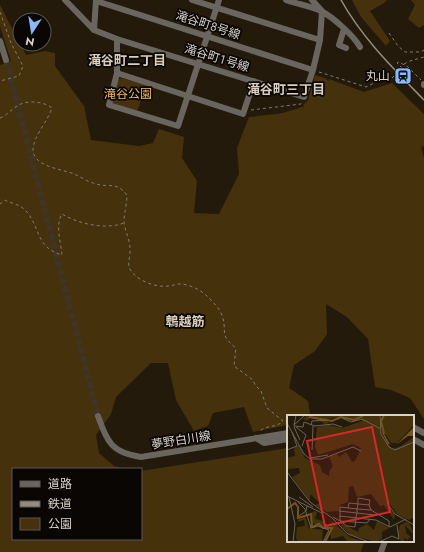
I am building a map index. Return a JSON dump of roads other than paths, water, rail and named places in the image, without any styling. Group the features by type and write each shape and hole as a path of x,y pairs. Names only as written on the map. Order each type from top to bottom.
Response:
{"street":[{"name":"滝谷町１号線","path":"65,0 94,30 117,39 304,97 313,70"},
{"path":"192,0 320,40"},
{"path":"117,39 117,73 109,105 178,126 219,0"},
{"path":"286,0 322,11"},
{"path":"312,0 322,11 344,29 360,47"},
{"path":"94,30 96,1"},
{"name":"滝谷町８号線","path":"96,1 313,70"},
{"path":"313,70 320,40 322,11"},
{"path":"344,29 339,45 346,48"},
{"path":"0,41 6,60"},
{"path":"117,73 243,114 254,81"},
{"name":"夢野白川線","path":"98,416 106,438 110,443 122,452 141,457 287,433"},
{"path":"414,428 424,433"},
{"path":"258,438 264,443 287,439"},
{"path":"414,440 424,445"},
{"path":"381,552 385,542"}],"tunnel":[{"path":"6,60 98,416"}],"railway":[{"path":"341,0 349,14 369,40 390,65 424,100"}],"place":[{"name":"丸山","path":"403,76"}],"district":[{"name":"滝谷町二丁目","path":"127,60"},
{"name":"滝谷町三丁目","path":"286,89"},
{"name":"鵯越筋","path":"185,321"}],"park label":[{"name":"滝谷公園","path":"128,94"}]}
